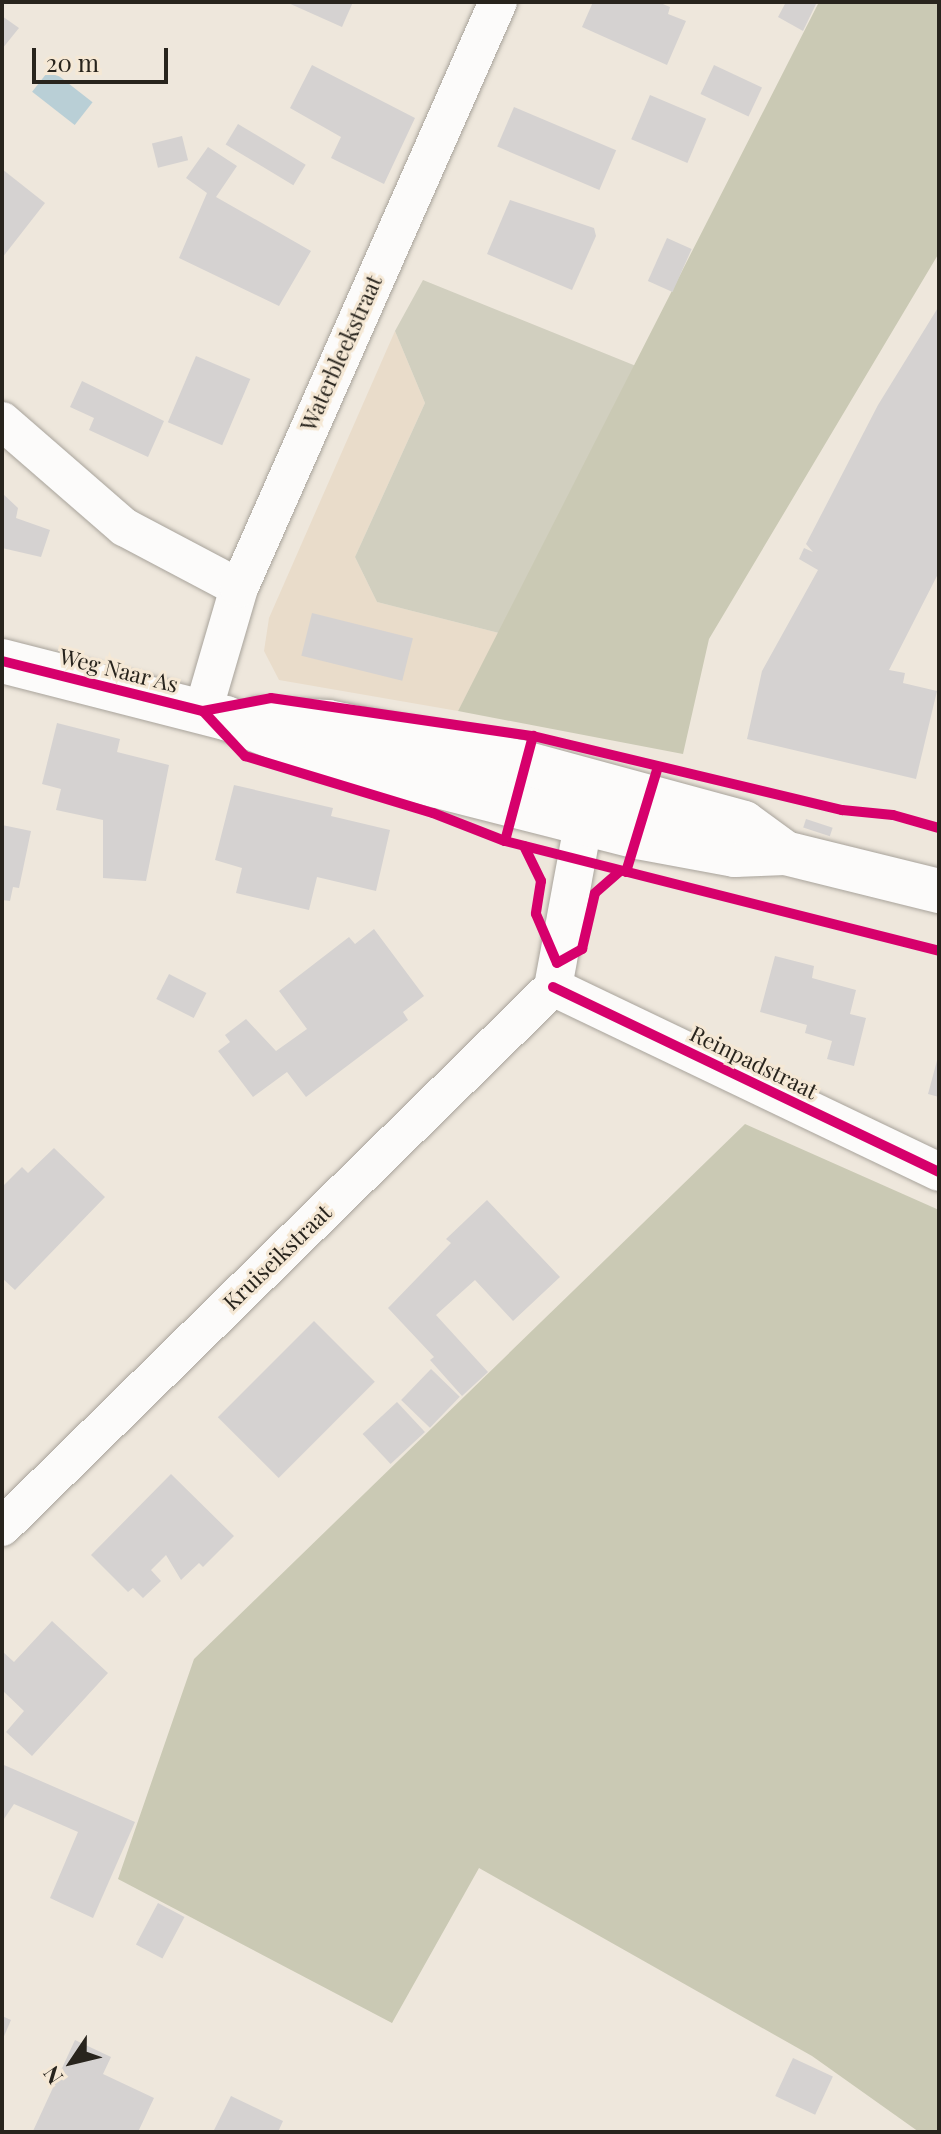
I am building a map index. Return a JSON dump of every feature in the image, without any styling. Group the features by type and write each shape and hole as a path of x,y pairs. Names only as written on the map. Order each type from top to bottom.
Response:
{"main road":[{"name":"Weg Naar As","path":"2,661 214,714 324,757 586,802 735,855 785,853 939,891"}],"street":[{"name":"Waterbleekstraat","path":"214,714 239,588 498,2"},
{"path":"2,421 124,527 239,588"},
{"path":"553,987 586,802"},
{"name":"Reinpadstraat","path":"553,987 939,1172"},
{"name":"Kruiseikstraat","path":"2,1527 553,987"}],"shaded area":[{"path":"423,280 636,366 499,633 377,602 355,557 425,403 395,331"},
{"path":"395,331 425,403 355,557 377,602 499,633 458,711 279,680 264,651 269,618"}],"green space":[{"path":"819,2 939,2 939,253 709,639 683,754 458,711"},
{"path":"745,1124 939,1210 939,2132 919,2132 812,2056 479,1868 392,2023 118,1879 194,1659"}],"water":[{"path":"50,69 93,102 75,125 32,92"}],"building":[{"path":"286,2 353,2 342,27"},
{"path":"593,2 658,2 670,7 668,14 686,21 667,65 582,27"},
{"path":"786,2 817,2 803,31 778,17"},
{"path":"2,16 19,28 2,49"},
{"path":"312,65 415,118 384,184 331,158 341,137 290,108"},
{"path":"714,65 762,87 749,116 700,94"},
{"path":"650,95 706,119 687,163 631,139"},
{"path":"514,107 616,150 599,190 497,147"},
{"path":"238,124 306,165 293,185 226,145"},
{"path":"182,136 188,160 158,168 152,143"},
{"path":"208,147 237,166 216,197 311,251 279,306 179,258 207,193 186,178"},
{"path":"2,169 45,203 2,258"},
{"path":"510,200 594,228 596,236 572,290 487,254"},
{"path":"667,238 692,249 673,292 648,281"},
{"path":"939,306 939,572 889,670 905,673 903,683 937,691 916,779 747,739 762,671 818,570 799,559 804,548 813,552 806,544 878,405"},
{"path":"196,356 250,379 222,445 168,422"},
{"path":"82,381 164,421 148,457 89,430 94,418 70,407"},
{"path":"2,493 18,508 16,518 50,530 41,557 2,548"},
{"path":"312,613 413,638 402,681 301,656"},
{"path":"57,723 120,739 117,752 169,765 146,881 103,878 103,820 56,810 61,789 42,784"},
{"path":"234,785 333,808 331,816 390,830 376,891 317,877 309,910 236,893 242,868 215,860"},
{"path":"806,819 833,828 830,836 803,828"},
{"path":"2,825 31,831 19,888 13,887 10,901 2,900"},
{"path":"374,929 424,996 403,1012 408,1020 306,1097 287,1072 253,1097 218,1051 230,1042 225,1035 246,1019 276,1051 307,1029 279,991 349,937 355,944"},
{"path":"775,956 814,966 812,978 856,990 850,1014 866,1018 854,1066 827,1059 832,1041 805,1033 807,1025 760,1012"},
{"path":"169,974 206,993 194,1018 156,999"},
{"path":"939,1057 939,1097 928,1094"},
{"path":"54,1148 105,1197 15,1290 2,1278 2,1187 22,1167 28,1173"},
{"path":"487,1200 560,1277 513,1321 475,1280 436,1315 488,1372 462,1396 430,1360 434,1357 388,1308 451,1243 446,1239"},
{"path":"314,1321 375,1382 279,1478 218,1417"},
{"path":"431,1369 460,1397 430,1428 401,1400"},
{"path":"397,1402 425,1432 391,1464 363,1434"},
{"path":"171,1474 234,1536 203,1567 199,1563 181,1580 166,1555 151,1570 161,1581 143,1598 133,1588 128,1592 91,1555"},
{"path":"52,1621 108,1673 32,1756 6,1732 24,1711 2,1690 2,1651 14,1662"},
{"path":"4,1765 135,1822 93,1918 50,1898 78,1832 14,1804 2,1822"},
{"path":"158,1903 184,1917 162,1959 136,1944"},
{"path":"2,2016 11,2020 2,2041"},
{"path":"75,2040 111,2057 103,2074 154,2098 138,2132 33,2131"},
{"path":"793,2058 833,2077 815,2115 775,2096"},
{"path":"231,2096 283,2121 278,2132 213,2132"}],"cycle path":[{"path":"2,661 203,711 271,698 533,736 842,810 893,815 939,828"},
{"path":"203,711 245,756 433,813 505,841 939,951"},
{"path":"505,841 533,736"},
{"path":"626,872 658,767"},
{"path":"524,846 541,881 536,914 557,963 582,949 595,893 620,871"},
{"path":"553,987 939,1172"}]}
